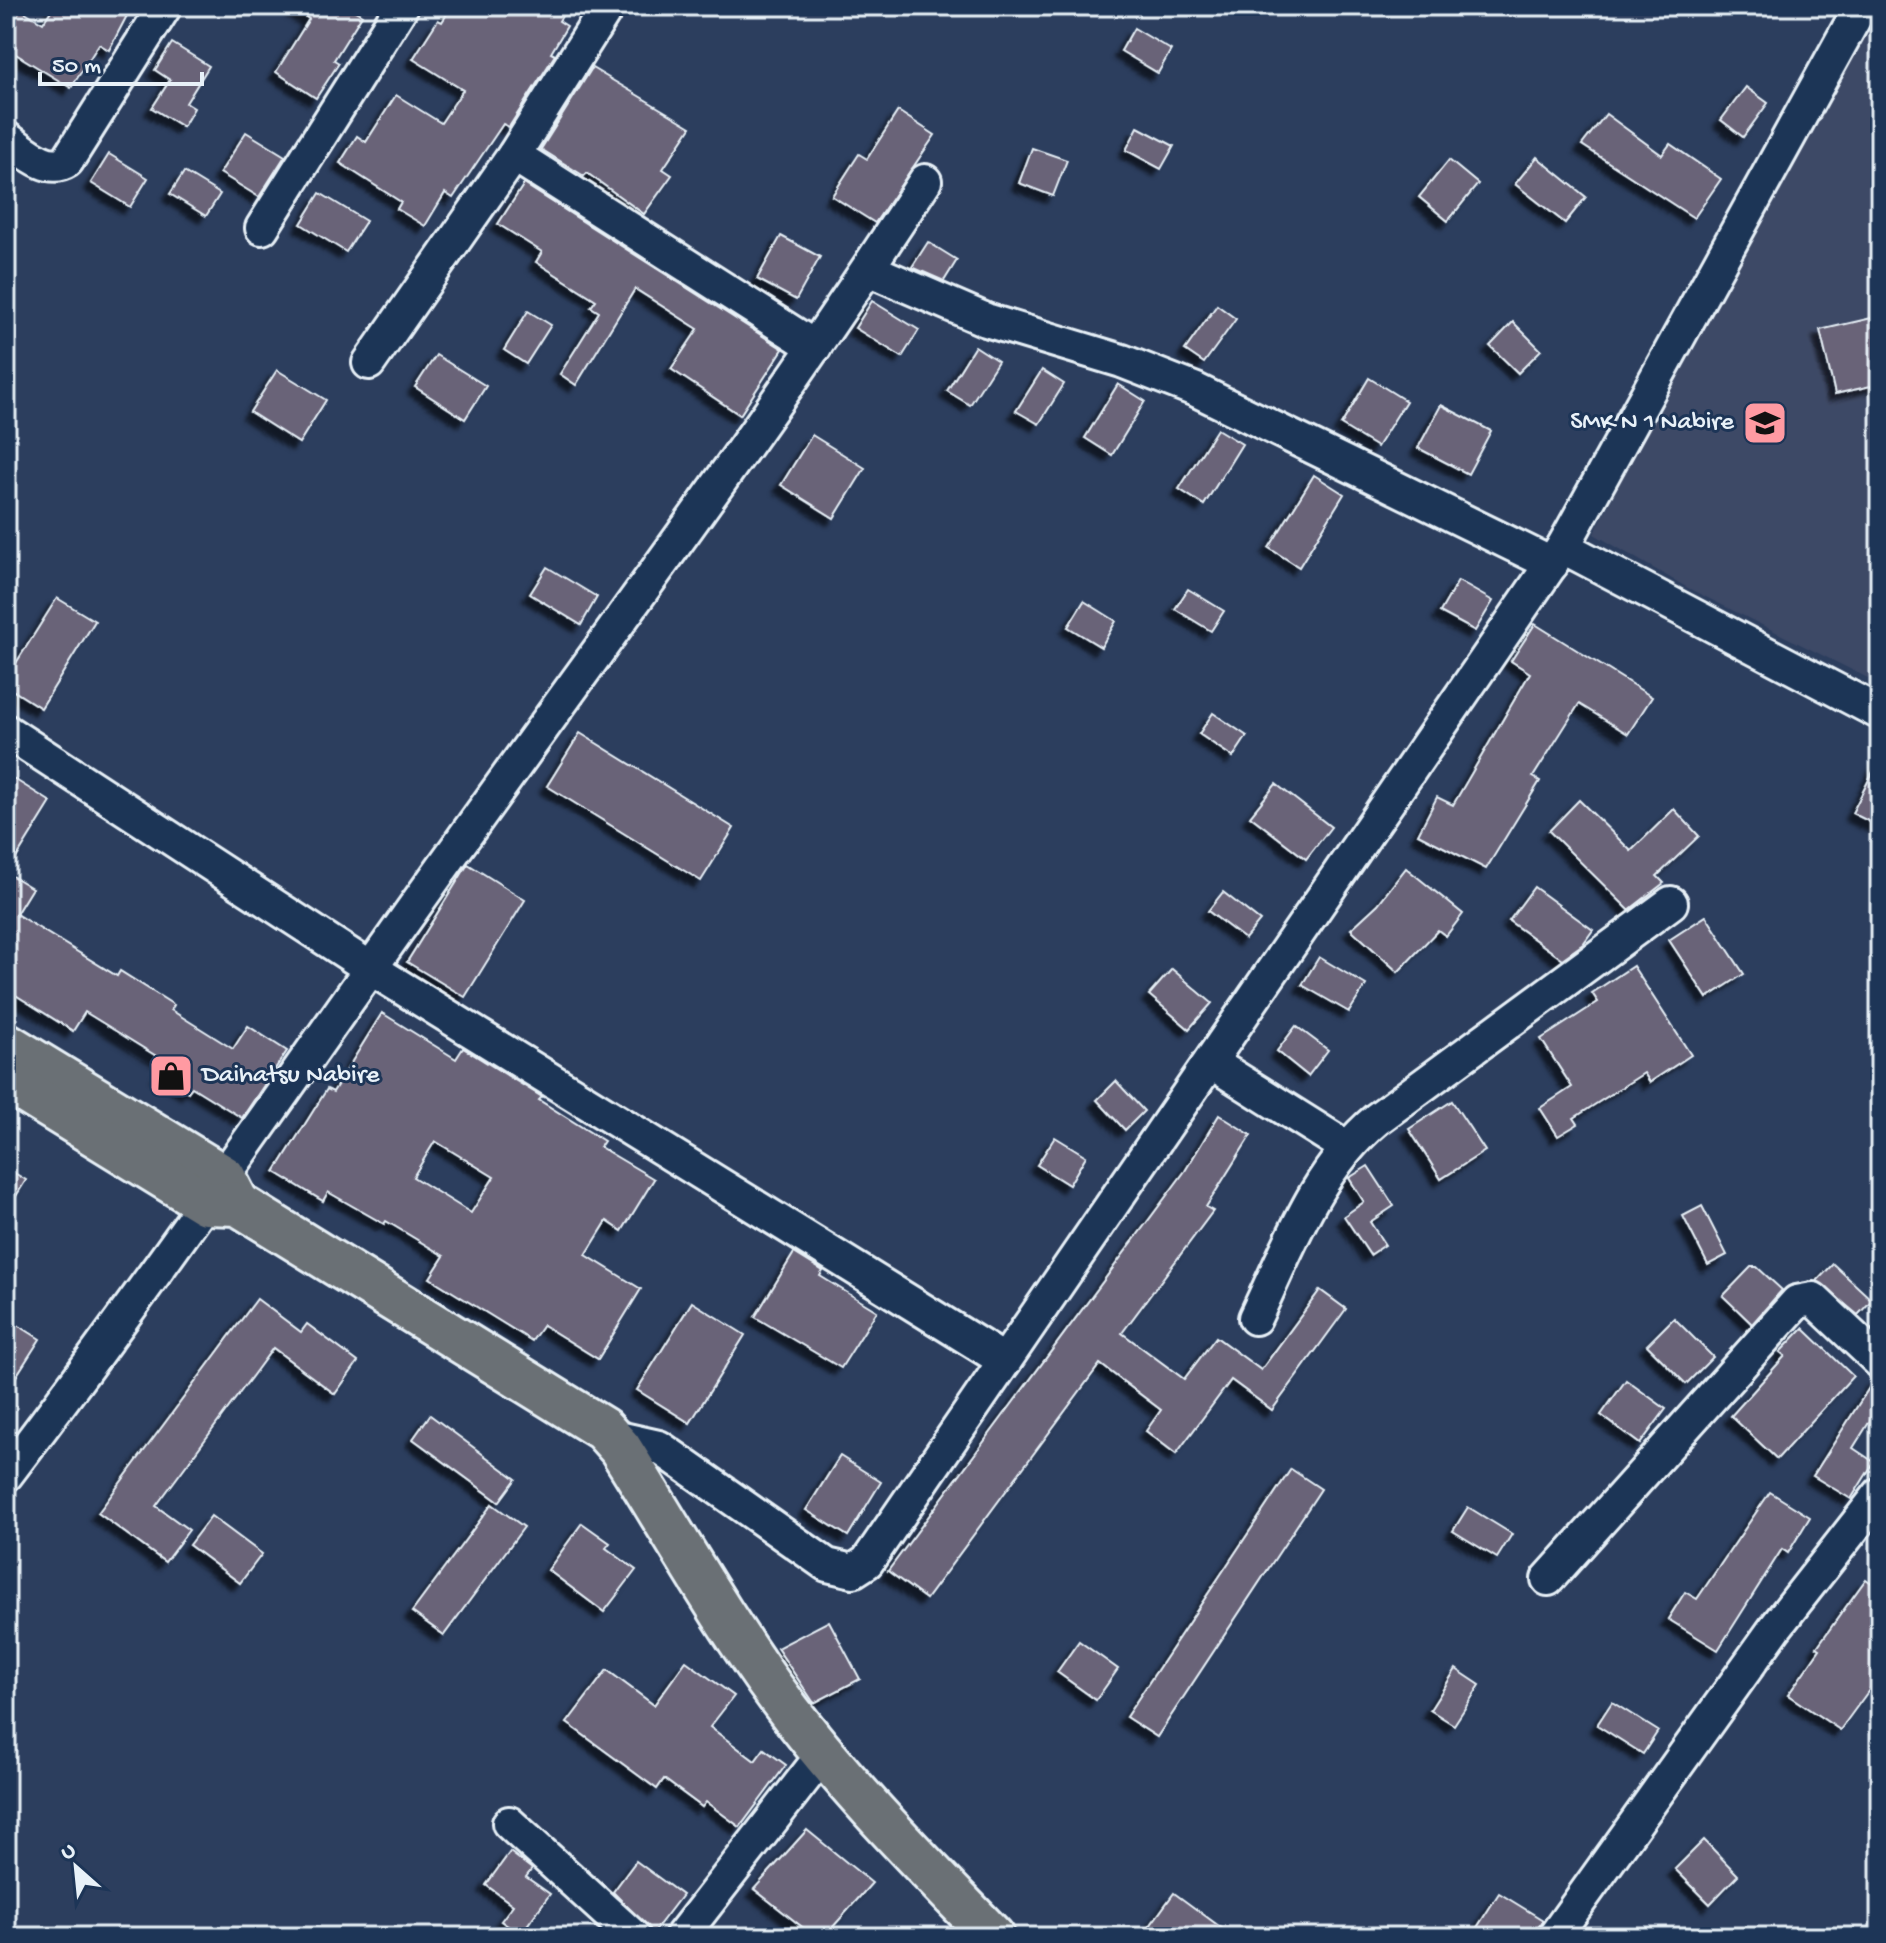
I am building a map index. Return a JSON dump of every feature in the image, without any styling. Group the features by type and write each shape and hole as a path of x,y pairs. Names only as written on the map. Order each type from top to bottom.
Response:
{"main road":[{"path":"6,1044 223,1194 592,1420 610,1436 781,1701 824,1753 993,1937"},
{"path":"6,1080 223,1194"}],"street":[{"path":"6,138 47,164 58,166 67,161 165,6"},
{"path":"262,228 402,6"},
{"path":"369,363 514,155 608,6"},
{"path":"610,1436 659,1447 827,1565 853,1571 873,1555 1558,555 1861,6"},
{"path":"514,155 815,347"},
{"path":"6,1475 223,1194 370,968 815,347 925,181"},
{"path":"868,269 986,320 1122,361 1196,390 1558,555 1880,713"},
{"path":"6,731 370,968 1005,1361"},
{"path":"1255,1318 1319,1184 1346,1147 1377,1119 1671,903"},
{"path":"1212,1063 1346,1147"},
{"path":"1548,1579 1797,1302 1809,1298 1818,1303 1880,1362"},
{"path":"1554,1937 1775,1628 1880,1494"},
{"path":"681,1937 824,1753"},
{"path":"509,1823 634,1937"}],"shaded area":[{"name":"SMK N 1 Nabire","path":"1873,6 1880,6 1880,684 1688,588 1594,534 1705,313"}],"building":[{"path":"6,6 15,6 43,23 54,6 132,6 109,50 99,44 71,88 6,48"},
{"path":"289,6 347,6 362,15 334,60 339,63 316,98 276,72 309,19"},
{"path":"452,6 568,6 559,21 567,26 551,53 555,55 509,127 503,124 453,198 445,193 425,226 397,209 401,202 340,163 357,136 366,142 396,95 441,123 463,90 413,59 438,20 442,22"},
{"path":"1134,28 1171,50 1158,73 1121,51"},
{"path":"172,43 209,66 186,103 194,108 183,127 152,108 170,80 155,70"},
{"path":"592,68 691,127 663,169 672,175 644,214 587,173 584,176 541,149"},
{"path":"1746,87 1768,103 1743,137 1721,120"},
{"path":"898,111 935,135 875,223 832,196 859,154 867,159"},
{"path":"1606,114 1662,155 1670,144 1721,179 1694,218 1582,145"},
{"path":"1138,127 1174,146 1161,169 1126,150"},
{"path":"246,132 285,156 259,197 220,173"},
{"path":"1032,148 1067,160 1053,196 1019,183"},
{"path":"109,154 148,178 130,207 91,183"},
{"path":"1537,157 1586,197 1565,223 1515,184"},
{"path":"1449,160 1478,184 1448,221 1419,197"},
{"path":"184,172 220,194 206,216 170,194"},
{"path":"524,184 783,349 740,415 671,369 698,329 635,289 576,385 560,374 599,312 591,307 596,300 536,262 542,252 498,224"},
{"path":"320,193 366,221 346,252 301,224"},
{"path":"781,236 820,257 796,300 757,279"},
{"path":"928,242 957,260 944,281 912,267"},
{"path":"872,301 919,330 902,357 855,328"},
{"path":"1217,305 1236,319 1204,363 1185,350"},
{"path":"528,311 551,325 526,364 504,350"},
{"path":"1876,317 1880,334 1880,384 1835,394 1820,330"},
{"path":"1513,322 1541,350 1518,373 1490,346"},
{"path":"975,346 998,361 970,405 947,391"},
{"path":"436,355 486,386 465,419 415,387"},
{"path":"277,370 326,400 299,443 250,412"},
{"path":"1042,370 1064,384 1039,424 1016,411"},
{"path":"1369,378 1406,401 1377,447 1341,425"},
{"path":"1118,384 1145,401 1112,455 1085,438"},
{"path":"1441,405 1491,431 1468,474 1418,448"},
{"path":"1217,429 1242,444 1204,505 1179,489"},
{"path":"812,435 865,468 834,518 781,485"},
{"path":"1314,475 1344,494 1299,567 1269,548"},
{"path":"547,567 597,597 581,625 530,594"},
{"path":"1458,581 1493,601 1475,631 1440,612"},
{"path":"1188,589 1224,611 1211,631 1175,609"},
{"path":"57,598 95,621 41,708 6,686 6,679"},
{"path":"1084,601 1116,621 1101,647 1068,627"},
{"path":"1535,624 1652,697 1628,734 1579,704 1533,777 1540,781 1486,869 1418,834 1437,797 1453,805 1530,673 1511,661"},
{"path":"1213,713 1247,736 1233,757 1199,734"},
{"path":"580,733 734,828 701,881 547,786"},
{"path":"1880,758 1880,827 1852,813"},
{"path":"6,774 51,802 7,873 32,888 16,914 117,976 120,971 174,1005 171,1010 233,1049 248,1026 287,1051 242,1118 192,1087 188,1092 158,1074 166,1062 85,1012 73,1031 6,989"},
{"path":"1276,784 1331,827 1306,859 1250,816"},
{"path":"1579,800 1631,851 1674,809 1699,836 1657,876 1664,883 1629,910 1549,831"},
{"path":"468,864 525,900 465,997 407,962"},
{"path":"1406,868 1463,914 1446,936 1438,930 1398,972 1351,929 1378,904"},
{"path":"1534,887 1593,930 1583,944 1562,959 1509,921"},
{"path":"1223,892 1260,921 1245,939 1208,911"},
{"path":"1706,916 1744,974 1707,998 1669,940"},
{"path":"1319,957 1366,985 1349,1012 1302,985"},
{"path":"1633,966 1691,1055 1650,1082 1644,1073 1574,1118 1578,1124 1558,1136 1540,1108 1572,1087 1541,1039 1598,1002 1592,993"},
{"path":"1172,969 1212,1003 1189,1029 1149,995"},
{"path":"382,1013 456,1059 463,1048 542,1097 539,1100 604,1141 600,1147 654,1179 622,1231 607,1221 586,1255 641,1289 598,1359 543,1325 532,1341 430,1278 444,1256 386,1221 384,1224 328,1192 323,1201 275,1172 327,1089 333,1092","holes":["435,1141 494,1177 471,1213 413,1177"]},
{"path":"1296,1026 1328,1050 1308,1076 1277,1051"},
{"path":"1116,1081 1144,1111 1125,1130 1097,1100"},
{"path":"1452,1101 1485,1151 1441,1179 1409,1129"},
{"path":"1219,1115 1251,1135 1206,1207 1213,1211 1122,1333 1184,1379 1216,1337 1261,1370 1320,1290 1346,1309 1272,1410 1231,1380 1176,1454 1146,1431 1161,1410 1100,1364 926,1599 888,1571 1185,1171"},
{"path":"1055,1137 1086,1156 1069,1185 1037,1165"},
{"path":"1368,1166 1394,1206 1370,1222 1385,1245 1370,1255 1344,1216 1364,1202 1349,1178"},
{"path":"6,1168 26,1180 6,1212"},
{"path":"1702,1206 1727,1255 1708,1265 1683,1216"},
{"path":"794,1253 823,1271 820,1276 877,1311 841,1368 755,1317"},
{"path":"1833,1264 1872,1300 1858,1315 1817,1281"},
{"path":"1751,1267 1757,1267 1782,1290 1752,1324 1723,1296"},
{"path":"257,1299 301,1332 307,1324 358,1362 335,1394 273,1348 156,1506 189,1530 165,1562 98,1513"},
{"path":"692,1302 745,1335 690,1423 637,1390"},
{"path":"1674,1318 1713,1357 1686,1384 1647,1345"},
{"path":"13,1322 40,1339 6,1392 6,1332"},
{"path":"1803,1328 1853,1376 1777,1459 1731,1416 1785,1356 1780,1352"},
{"path":"1626,1380 1666,1409 1640,1444 1601,1415"},
{"path":"1874,1380 1880,1380 1880,1405 1853,1448 1874,1462 1851,1499 1813,1476"},
{"path":"430,1415 516,1479 499,1502 413,1439"},
{"path":"840,1456 881,1482 848,1536 806,1510"},
{"path":"1291,1469 1321,1489 1157,1737 1126,1717"},
{"path":"1770,1492 1810,1517 1788,1553 1782,1549 1718,1650 1668,1619 1685,1592 1697,1599"},
{"path":"492,1504 524,1527 444,1635 412,1612"},
{"path":"1468,1507 1512,1534 1497,1558 1453,1531"},
{"path":"211,1516 262,1554 240,1583 189,1545"},
{"path":"582,1523 610,1543 606,1548 636,1570 604,1612 548,1570"},
{"path":"1866,1579 1880,1589 1880,1675 1840,1730 1788,1695 1820,1649 1817,1647"},
{"path":"829,1621 860,1679 814,1703 777,1648"},
{"path":"1079,1641 1118,1669 1096,1700 1057,1672"},
{"path":"686,1661 734,1696 710,1727 755,1761 764,1749 786,1765 740,1827 706,1802 702,1807 664,1779 657,1789 567,1723 607,1670 654,1705"},
{"path":"1456,1669 1480,1685 1454,1725 1430,1710"},
{"path":"1612,1702 1658,1731 1643,1754 1597,1725"},
{"path":"807,1830 872,1883 824,1937 815,1937 754,1889"},
{"path":"1704,1840 1738,1875 1710,1904 1675,1869"},
{"path":"510,1852 532,1869 526,1877 550,1894 520,1935 501,1921 513,1905 486,1885"},
{"path":"636,1861 682,1895 653,1933 613,1892"},
{"path":"1174,1893 1234,1937 1142,1937"},
{"path":"1499,1893 1543,1920 1532,1937 1471,1937"}],"place":[{"name":"SMK N 1 Nabire","path":"1765,423"},
{"name":"Daihatsu Nabire","path":"171,1076"}]}
